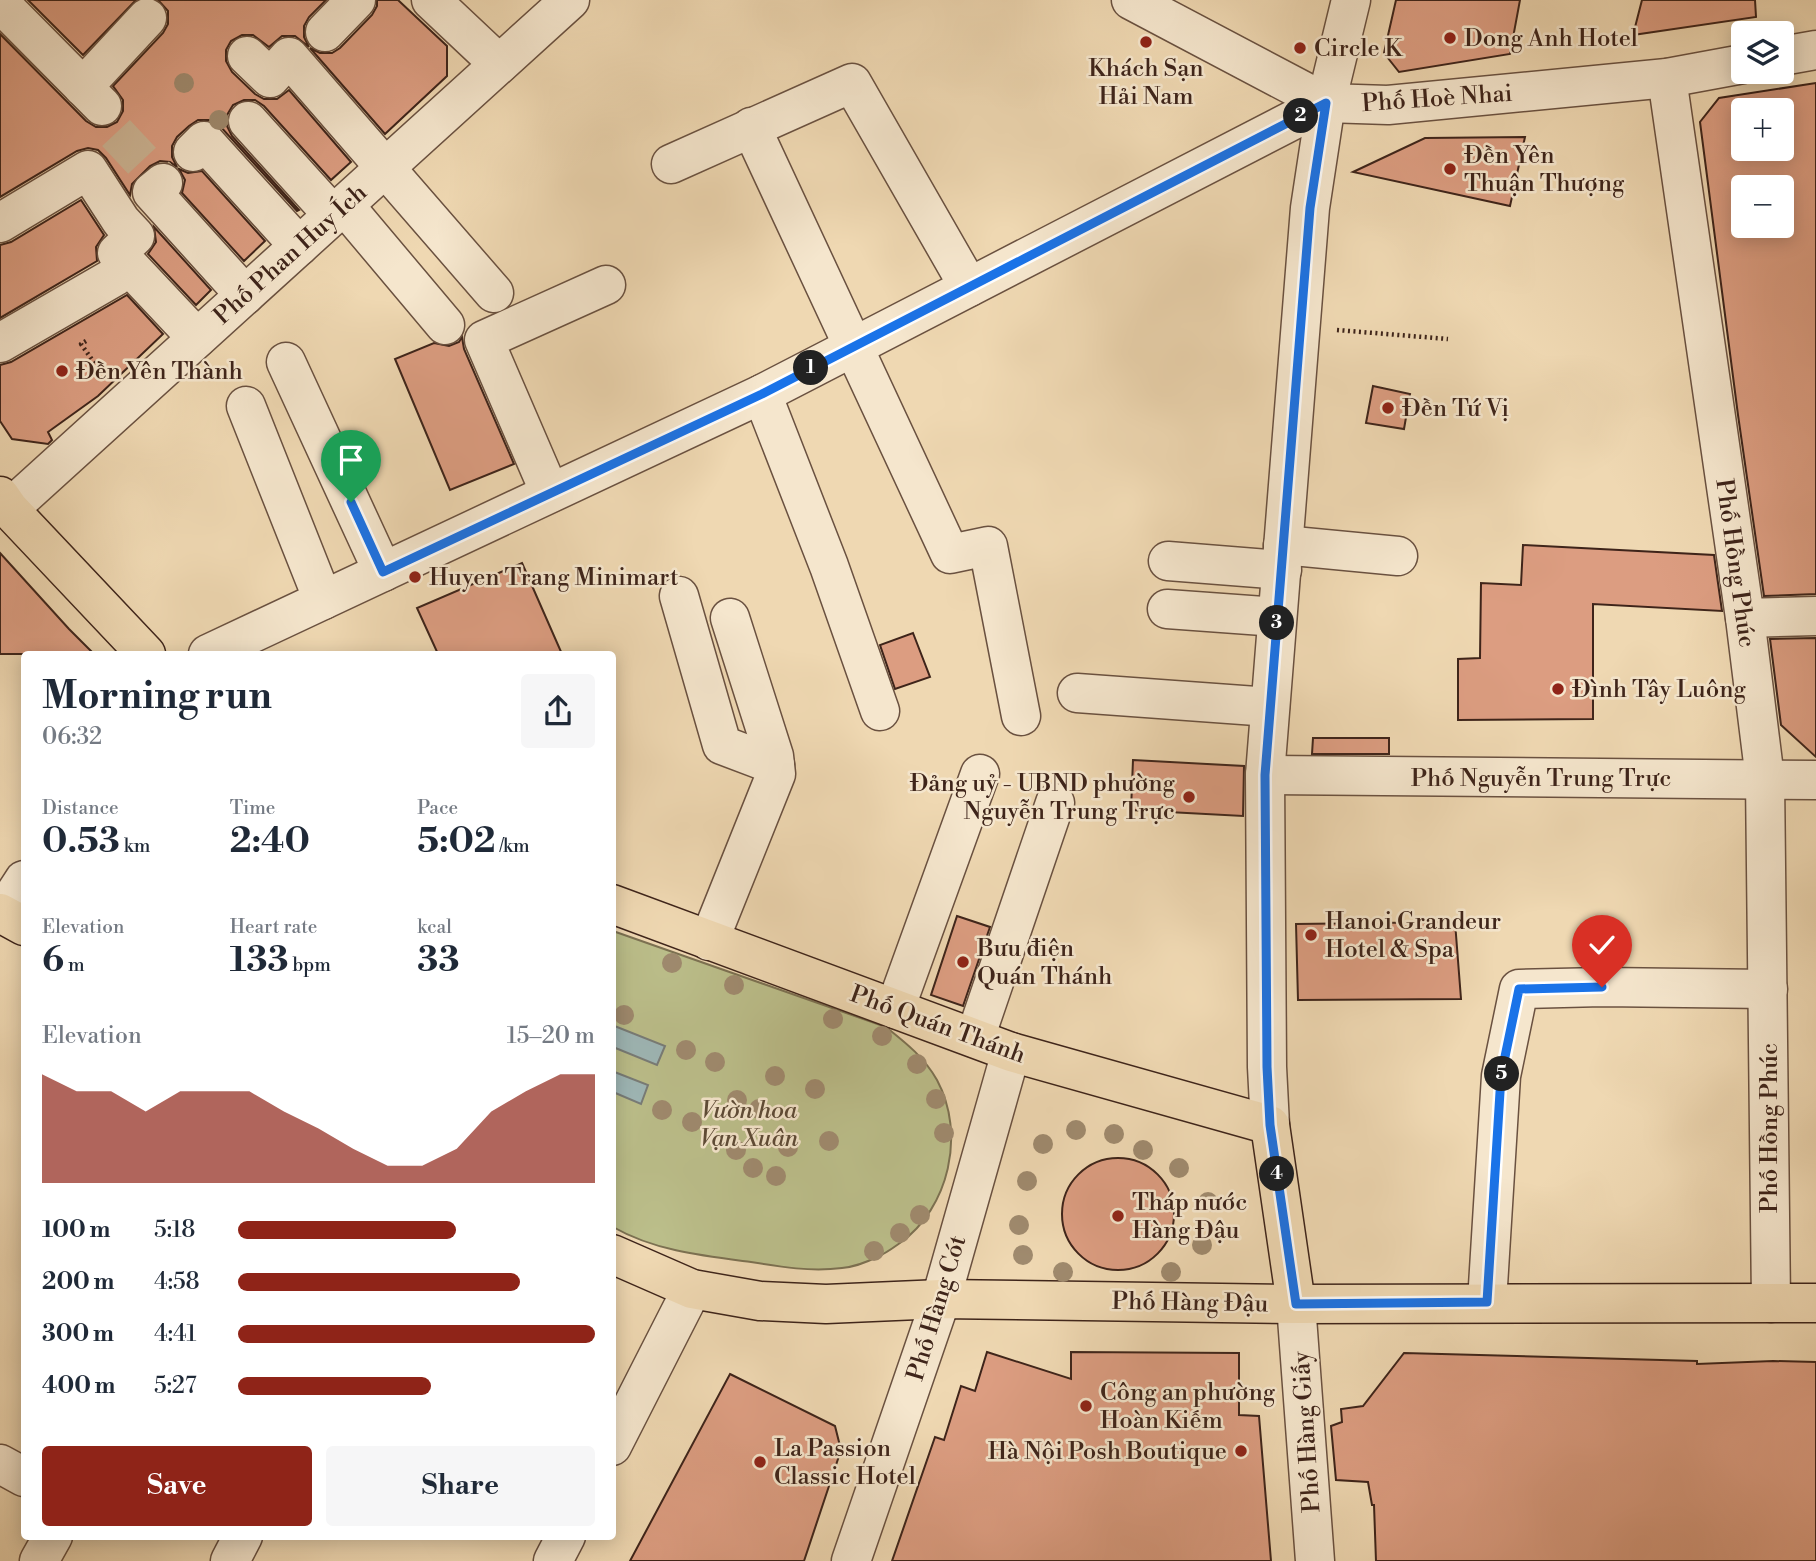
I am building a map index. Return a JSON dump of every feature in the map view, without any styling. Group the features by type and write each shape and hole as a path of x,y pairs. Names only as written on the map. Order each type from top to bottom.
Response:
{"main road":[{"path":"5,503 143,651"},
{"name":"Phố Quán Thánh","path":"616,905 1011,1052 1270,1125"},
{"path":"1270,1125 1296,1304"},
{"name":"Phố Hàng Đậu","path":"616,1256 692,1289 760,1301 826,1304 942,1299 1296,1304 1816,1303"}],"street":[{"path":"325,32 356,0"},
{"path":"431,0 499,64"},
{"name":"Phố Phan Huy Ích","path":"5,503 124,405 570,0"},
{"path":"1131,0 1326,103"},
{"path":"1270,1125 1267,1067 1265,775 1310,208 1326,103 1351,0"},
{"path":"0,3 92,96 147,18"},
{"path":"1794,55 1816,50"},
{"path":"247,56 270,78 289,57 387,166 494,293"},
{"name":"Phố Hoè Nhai","path":"214,651 762,394 1326,103 1388,104 1667,78 1731,66"},
{"name":"Phố Hồng Phúc","path":"1667,78 1745,618 1765,779 1771,1303"},
{"path":"671,163 852,83 968,287"},
{"path":"248,121 339,210 445,325"},
{"path":"751,128 950,554 988,546 1021,716"},
{"path":"193,152 204,141 299,246"},
{"path":"0,223 88,170 121,221 135,236 117,253 197,338"},
{"path":"163,183 152,192 245,295"},
{"path":"0,343 116,276"},
{"path":"550,493 484,340 606,285"},
{"path":"286,362 383,572"},
{"path":"762,394 829,566 880,710"},
{"path":"246,406 323,600"},
{"path":"1168,561 1398,556"},
{"path":"680,596 722,745 775,765"},
{"path":"1167,609 1278,617"},
{"path":"1745,618 1816,616"},
{"path":"709,940 776,774 730,618"},
{"path":"1077,693 1270,707"},
{"path":"895,1009 980,774"},
{"name":"Phố Nguyễn Trung Trực","path":"1265,775 1816,780"},
{"path":"975,1038 1055,803"},
{"path":"9,918 21,888"},
{"path":"1487,1302 1501,1076 1519,989 1768,989"},
{"name":"Phố Hàng Cót","path":"851,1561 942,1299 1011,1052"},
{"path":"616,1438 692,1289"},
{"name":"Phố Hàng Giấy","path":"1296,1304 1315,1561"},
{"path":"0,1464 21,1475"},
{"path":"39,1561 51,1540"},
{"path":"230,1561 241,1540"},
{"path":"553,1561 564,1540"}],"path":[{"path":"1301,327 1448,339"},
{"path":"90,337 81,344 124,405"}],"green space":[{"name":"Vườn hoa Vạn Xuân","path":"616,932 886,1027 914,1051 937,1080 946,1101 950,1123 948,1169 931,1210 917,1228 883,1254 846,1267 785,1267 680,1251 616,1228"}],"water":[{"path":"616,1027 665,1046 657,1065 616,1048"},
{"path":"616,1073 648,1085 641,1104 616,1093"}],"building":[{"path":"28,0 136,0 83,55"},
{"path":"158,0 326,0 304,26 304,37 309,47 295,36 282,36 269,47 253,35 242,35 231,41 226,50 226,61 232,72 255,94 264,99 277,99 289,90 351,162 331,180 264,106 255,100 244,100 233,105 227,115 227,126 232,136 299,210 297,211 220,126 210,120 198,120 177,137 172,146 172,157 177,167 170,162 160,161 150,166 132,184 130,195 106,158 98,150 88,148 77,151 0,197 0,34 86,121 96,127 107,127 117,122 123,111 123,100 113,86 163,33 168,24 168,11"},
{"path":"377,0 398,0 447,46 447,76 385,134 310,48 320,53 332,53 340,48 372,15"},
{"name":"Dong Anh Hotel","path":"1396,0 1520,0 1510,54 1399,72 1384,53"},
{"path":"1642,0 1755,0 1756,17 1633,35"},
{"path":"1816,83 1816,594 1764,596 1700,122 1719,98"},
{"name":"Đền Yên Thuận Thượng","path":"1525,137 1510,206 1353,172 1425,138"},
{"path":"179,169 188,173 202,171 265,241 244,261 182,193 185,180"},
{"path":"81,200 104,235 96,247 97,261 0,318 0,245 11,242"},
{"path":"154,227 211,290 196,305 148,254 156,242"},
{"path":"127,295 163,334 98,396 48,432 52,440 48,444 12,439 0,421 0,365 11,362"},
{"path":"462,337 464,349 514,464 450,490 395,359 434,343 449,346 459,342"},
{"name":"Đền Tứ Vị","path":"1373,386 1410,394 1404,429 1366,423"},
{"path":"1523,545 1714,555 1722,611 1593,604 1593,719 1458,720 1458,659 1480,658 1481,583 1521,585"},
{"path":"0,553 91,651 21,651 21,654 0,654"},
{"path":"522,563 561,651 437,651 417,608"},
{"path":"913,633 930,677 895,689 880,645"},
{"path":"1816,638 1816,757 1781,725 1770,639"},
{"path":"1313,738 1389,738 1389,754 1312,754"},
{"name":"Đảng uỷ - UBND phường Nguyễn Trung Trực","path":"1133,760 1244,766 1243,816 1131,810"},
{"name":"Bưu điện Quán Thánh","path":"957,916 990,927 963,1006 931,995"},
{"path":"1455,922 1461,999 1298,1000 1296,924"},
{"name":"Tháp nước Hàng Đậu","path":"1118,1158 1140,1162 1158,1174 1170,1192 1174,1214 1170,1236 1158,1254 1140,1266 1118,1270 1096,1266 1078,1254 1066,1236 1062,1214 1066,1192 1078,1174 1096,1162"},
{"path":"987,1352 1071,1379 1071,1352 1239,1353 1239,1415 1259,1416 1271,1561 892,1561 935,1437 944,1440 961,1386 975,1391"},
{"path":"1404,1353 1697,1361 1697,1364 1816,1362 1816,1561 1376,1561 1374,1505 1368,1482 1336,1480 1331,1426 1342,1422 1341,1409 1363,1406"},
{"name":"La Passion Classic Hotel","path":"730,1374 835,1426 841,1450 804,1561 630,1561"}],"tunnel":[{"path":"116,133 163,183"}],"place":[{"name":"Dong Anh Hotel","path":"1450,38"},
{"name":"Khách Sạn Hải Nam","path":"1146,42"},
{"name":"Circle K","path":"1300,48"},
{"name":"Đền Yên Thuận Thượng","path":"1450,169"},
{"name":"Đền Yên Thành","path":"62,371"},
{"name":"Đền Tứ Vị","path":"1388,408"},
{"name":"Huyen Trang Minimart","path":"415,577"},
{"name":"Đình Tây Luông","path":"1558,689"},
{"name":"Đảng uỷ - UBND phường Nguyễn Trung Trực","path":"1189,797"},
{"name":"Hanoi Grandeur Hotel & Spa","path":"1311,935"},
{"name":"Bưu điện Quán Thánh","path":"963,962"},
{"name":"Tháp nước Hàng Đậu","path":"1118,1216"},
{"name":"Công an phường Hoàn Kiếm","path":"1086,1406"},
{"name":"Hà Nội Posh Boutique","path":"1241,1451"},
{"name":"La Passion Classic Hotel","path":"760,1462"}],"route":[{"path":"351,502 383,572 762,394 1326,103 1310,208 1265,775 1267,1067 1270,1125 1296,1304 1487,1302 1501,1076 1519,989 1602,987"}]}
